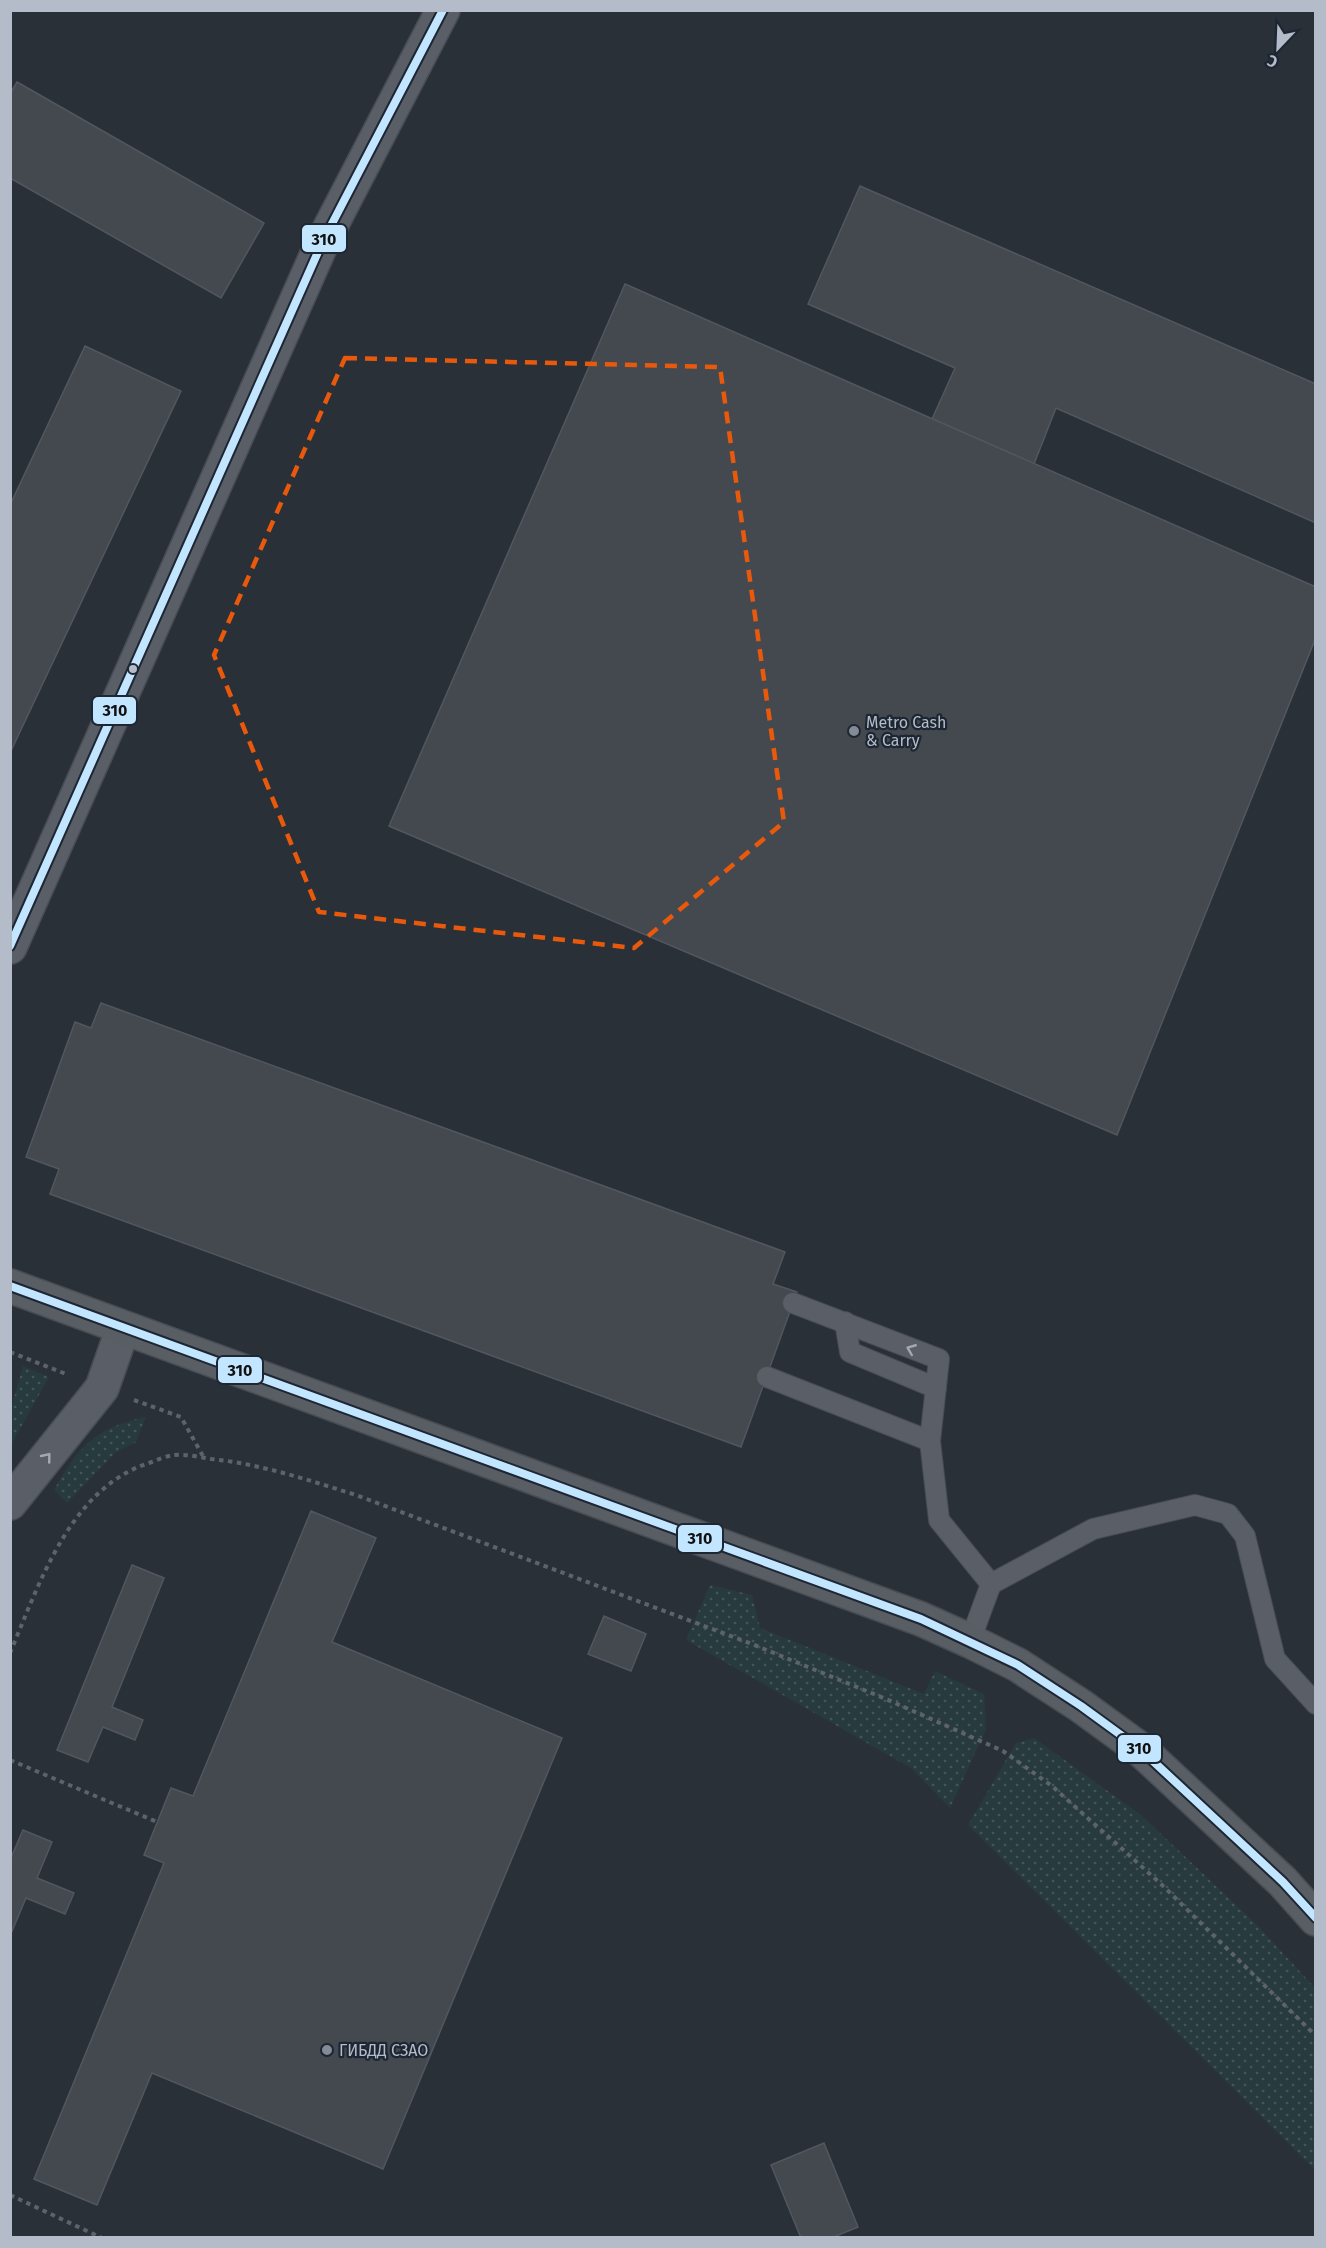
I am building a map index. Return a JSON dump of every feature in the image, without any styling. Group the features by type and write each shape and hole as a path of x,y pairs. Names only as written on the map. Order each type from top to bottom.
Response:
{"street":[{"path":"10,947 322,243 443,10"},
{"path":"10,1286 921,1619 970,1641 1036,1677 1140,1749 1282,1882 1316,1919"},
{"path":"10,1503 102,1388 123,1328"}],"lane":[{"path":"793,1303 939,1359 930,1442 939,1520 991,1584"},
{"path":"845,1322 850,1352 936,1388"},
{"path":"767,1377 930,1442"},
{"path":"970,1641 991,1584 1093,1529 1195,1505 1228,1514 1245,1536 1275,1659 1316,1704"}],"path":[{"path":"10,1352 181,1417 204,1458"},
{"path":"10,1653 44,1571 73,1522 102,1490 132,1468 173,1455 238,1462 294,1475 356,1495 752,1644 1004,1751 1052,1786 1160,1882 1316,2036"},
{"path":"10,1760 157,1822"},
{"path":"10,2195 102,2238"}],"highlighted area":[{"path":"345,358 720,367 784,822 634,948 319,912 214,655"}],"green space":[{"path":"23,1366 49,1377 11,1445 11,1409"},
{"path":"146,1417 136,1442 115,1453 67,1503 54,1490 71,1462 90,1441 114,1427"},
{"path":"710,1585 752,1595 760,1628 924,1694 935,1671 984,1694 986,1729 950,1808 911,1768 686,1640"},
{"path":"1034,1738 1141,1815 1256,1924 1315,1988 1315,2170 968,1825 1016,1743"}],"building":[{"path":"17,82 264,223 221,298 10,178 10,94"},
{"path":"860,186 1316,384 1316,523 1056,408 1034,464 932,419 955,368 808,304"},
{"name":"Metro Cash & Carry","path":"625,284 1316,587 1316,637 1117,1135 389,826"},
{"path":"85,346 181,391 10,753 10,505"},
{"path":"101,1003 785,1252 773,1284 797,1292 741,1447 50,1194 59,1169 26,1157 75,1022 91,1028"},
{"path":"311,1511 376,1538 332,1642 562,1738 383,2169 152,2073 97,2205 34,2179 164,1863 144,1855 171,1788 193,1796"},
{"path":"132,1565 164,1578 112,1707 143,1720 135,1740 103,1727 88,1762 57,1750"},
{"path":"604,1616 646,1634 631,1671 588,1654"},
{"path":"23,1830 52,1842 37,1878 74,1893 65,1914 26,1898 10,1936 10,1860"},
{"path":"824,2143 858,2227 831,2238 801,2238 771,2165"}],"transit line":[{"name":"310","path":"10,946 322,243 443,10"},
{"name":"310","path":"10,1286 921,1619 1018,1665 1081,1706 1140,1749 1283,1882 1316,1918"}],"place":[{"name":"Metro Cash & Carry","path":"854,731"},
{"name":"ГИБДД СЗАО","path":"327,2050"}]}
